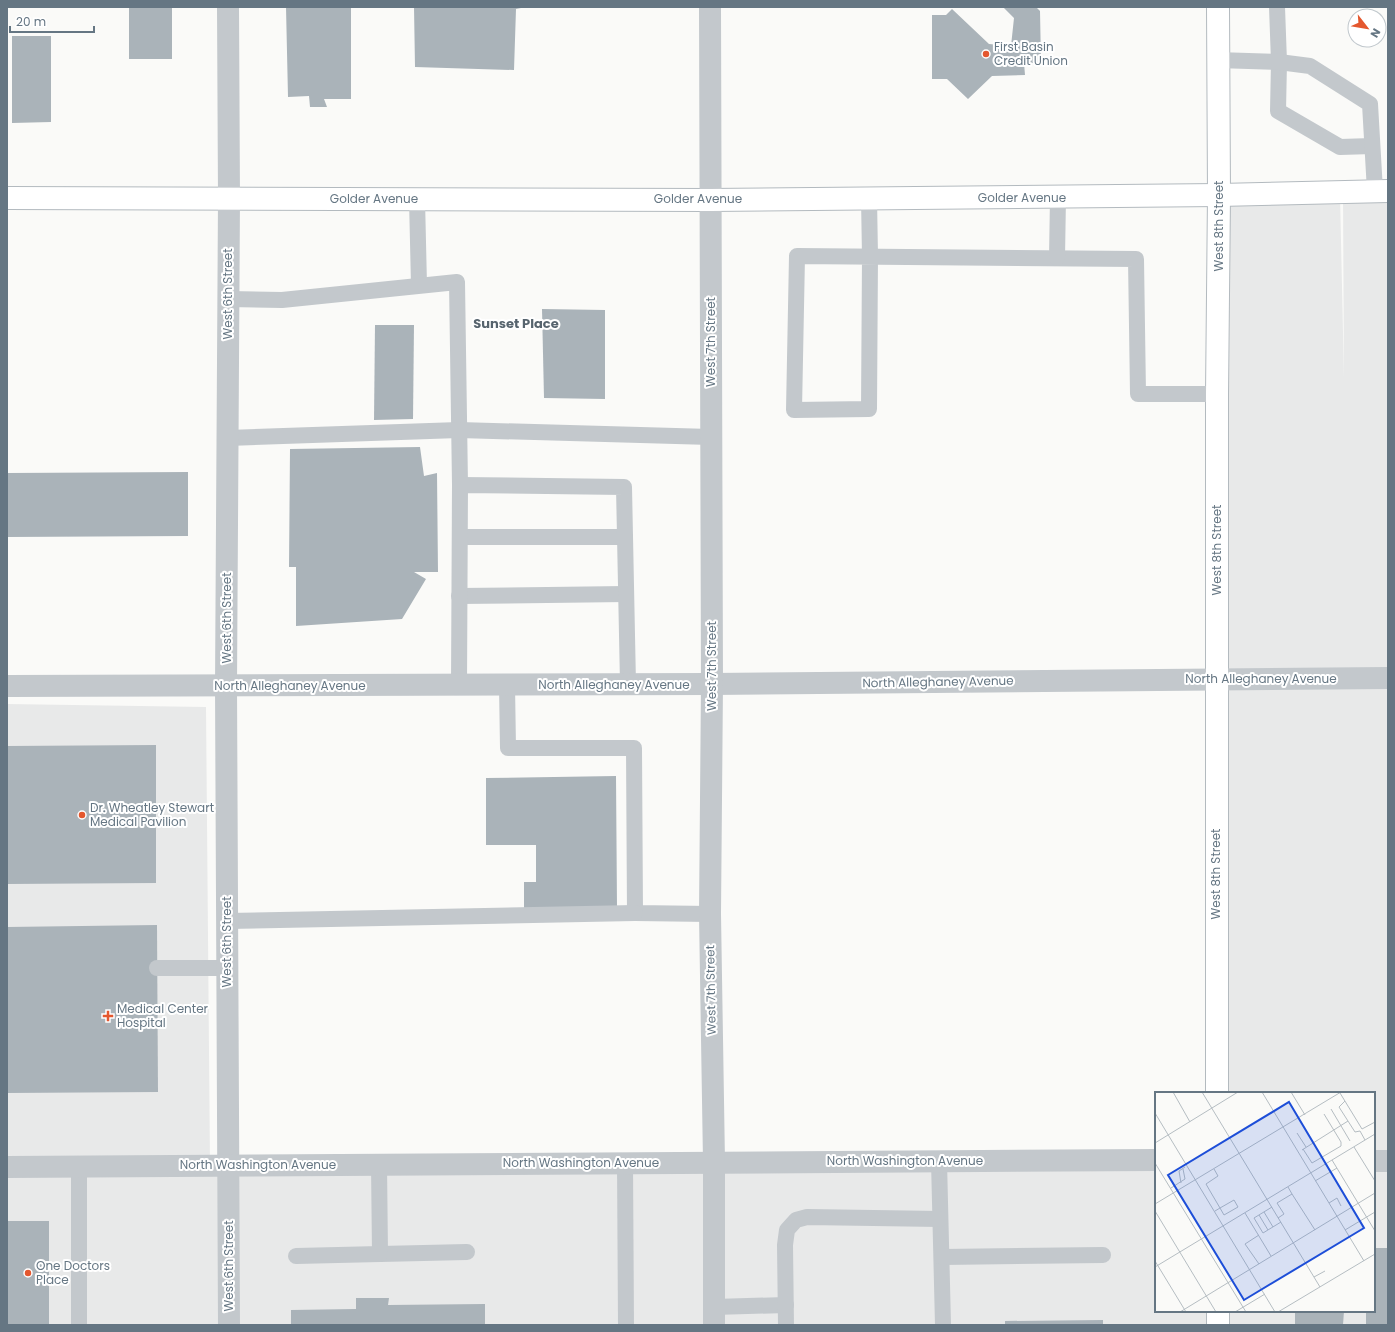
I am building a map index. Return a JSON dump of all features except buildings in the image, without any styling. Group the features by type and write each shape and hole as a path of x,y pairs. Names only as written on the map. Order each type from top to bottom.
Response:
{"main road":[{"name":"West 8th Street","path":"1217,1092 1218,7"},
{"name":"Golder Avenue","path":"7,198 710,200 1219,195 1382,191"},
{"path":"1218,1312 1218,1325"}],"street":[{"name":"West 6th Street","path":"228,7 229,199 226,686 229,1325"},
{"name":"West 7th Street","path":"710,7 712,684 710,914 714,1162 714,1316"},
{"name":"North Alleghaney Avenue","path":"7,686 712,684 1388,678"},
{"name":"North Washington Avenue","path":"7,1167 1155,1160"},
{"path":"1375,1161 1388,1161"}],"lane":[{"path":"1277,7 1279,62 1278,111 1340,147 1372,146"},
{"path":"1218,60 1279,62 1310,66 1370,104 1372,146 1382,191"},
{"path":"1057,258 1058,197"},
{"path":"869,198 870,256 868,409 794,410 797,256 870,256 1136,259 1138,394 1217,394"},
{"path":"417,199 419,285"},
{"path":"228,299 282,300 457,282 460,485 459,685"},
{"path":"228,438 459,430 711,437"},
{"path":"460,485 624,487 628,684"},
{"path":"460,537 625,538"},
{"path":"459,596 626,594"},
{"path":"507,685 508,748 634,748 635,913"},
{"path":"227,921 635,913 710,914"},
{"path":"158,968 228,968"},
{"path":"939,1161 943,1325"},
{"path":"625,1163 626,1325"},
{"path":"379,1164 380,1254"},
{"path":"79,1166 79,1325"},
{"path":"786,1325 785,1245 787,1230 796,1220 807,1217 940,1219"},
{"path":"296,1256 467,1252"},
{"path":"942,1257 1103,1255"},
{"path":"714,1316 786,1305"}],"shaded area":[{"path":"1340,195 1344,378 1343,195 1388,195 1388,1325 7,1325 7,704 206,707 210,1165 1155,1159 1155,1312 1375,1312 1375,1092 1212,1092 1210,196"}],"place":[{"name":"First Basin Credit Union","path":"986,54"},
{"name":"Dr. Wheatley Stewart Medical Pavilion","path":"82,815"},
{"name":"Medical Center Hospital","path":"108,1016"},
{"name":"One Doctors Place","path":"28,1273"}],"district":[{"name":"Sunset Place","path":"516,323"}]}
